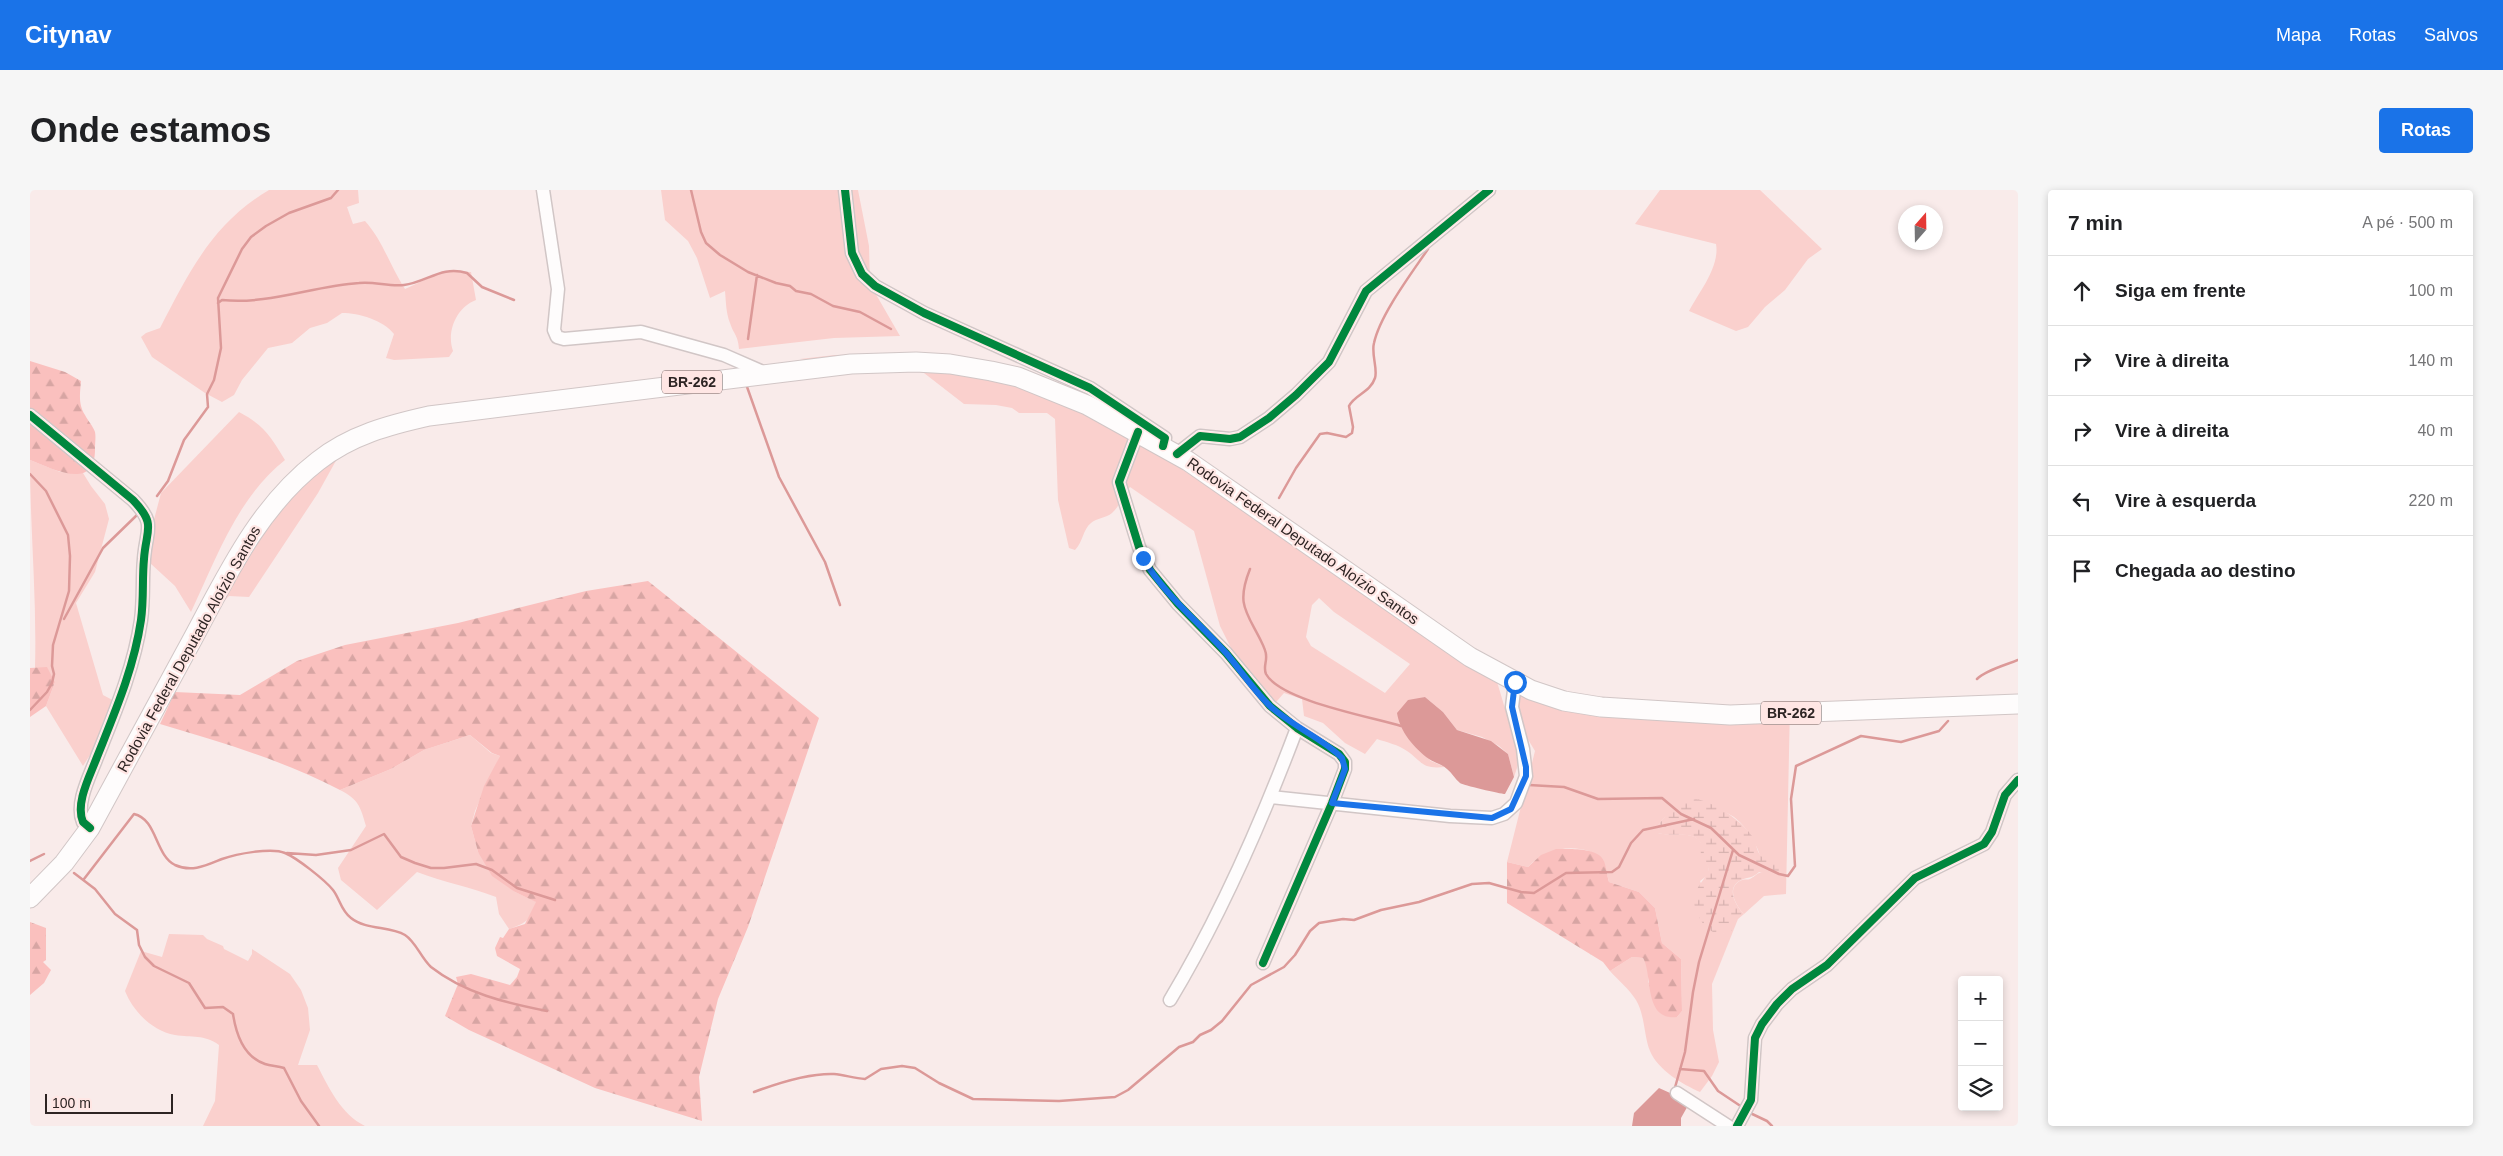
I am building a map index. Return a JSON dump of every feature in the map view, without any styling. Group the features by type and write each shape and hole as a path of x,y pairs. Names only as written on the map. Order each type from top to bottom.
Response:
{"highway":[{"name":"Rodovia Federal Deputado Aloízio Santos","path":"30,898 64,863 90,828 238,555 281,494 318,460 366,433 392,424 429,416 765,373 851,364 916,362 950,364 1018,377 1052,390 1155,440 1470,656 1530,690 1564,701 1601,707 1730,715 2018,704"}],"street":[{"path":"544,190 558,289 554,330 557,337 564,339 641,332 724,355 765,373"},
{"path":"845,190 852,253 862,274 875,286 924,313 1090,388 1155,440 1200,436 1240,438 1289,401 1330,362 1366,292 1489,190"},
{"path":"30,415 133,500 146,514 148,522 144,559 144,595 138,641 124,691 80,807 83,822 90,828"},
{"path":"1155,440 1119,482 1143,558 1150,570 1178,604 1226,653 1270,706 1297,728 1339,754 1345,762 1345,769 1332,803 1263,963"},
{"path":"1271,797 1492,818 1511,809 1526,776 1526,767 1512,707 1515,682"},
{"path":"1170,1000 1193,961 1271,797 1297,728"},
{"path":"1737,1126 1751,1100 1756,1038 1762,1024 1777,1004 1792,989 1827,964 1915,878 1984,844 1992,832 2005,795 2018,780"},
{"path":"1677,1093 1728,1126"}],"green space":[{"path":"269,190 358,190 359,203 347,207 353,224 365,221 382,245 405,289 444,271 471,272 476,300 463,308 455,321 451,336 453,351 449,357 394,360 386,358 394,334 384,325 370,318 342,313 327,323 310,328 292,343 268,348 242,380 234,395 222,402 205,393 152,357 141,337 160,328 192,268 218,233 249,203"},
{"path":"661,190 858,190 869,246 870,284 900,336 834,338 739,349 726,307 725,291 710,298 697,258 688,241 665,220"},
{"path":"1660,190 1760,190 1822,249 1808,259 1785,290 1765,307 1748,327 1736,331 1689,311 1712,270 1715,262 1716,244 1635,224"},
{"path":"929,353 980,361 1095,410 1439,644 1495,675 1520,759 1514,777 1508,754 1499,746 1482,737 1457,730 1443,712 1425,697 1422,698 1416,746 1431,761 1445,767 1427,766 1404,749 1377,739 1365,754 1345,743 1323,723 1304,716 1302,699 1284,693 1270,709 1236,658 1220,626 1194,531 1130,487 1112,513 1088,526 1075,550 1069,548 1058,500 1055,419 1047,413 1019,413 1012,408 996,405 964,404 924,373 910,369 821,363 800,359 835,355","holes":["1319,598 1334,612 1410,664 1385,693 1311,646 1306,637 1312,605"]},
{"path":"30,361 65,372 81,381 81,407 95,432 95,448 93,462 88,470 81,474 61,472 30,460"},
{"path":"239,412 266,432 285,460 268,475 254,492 229,530 191,612 175,586 150,563 151,531 161,493"},
{"path":"338,457 318,493 249,597 229,596 205,621 254,522"},
{"path":"30,460 60,472 83,473 105,504 109,519 95,572 76,603 103,695 122,705 83,766 46,706 55,682 47,668 35,668"},
{"path":"648,581 819,718 748,927 718,999 699,1077 702,1121 595,1088 469,1030 445,1016 458,984 456,977 471,974 510,985 517,977 520,969 497,956 495,948 500,937 503,938 509,929 525,924 536,902 515,892 492,876 478,852 471,826 484,786 500,756 492,753 470,735 424,750 391,769 340,790 274,761 160,724 175,692 240,695 297,661 345,645 458,623 586,591"},
{"path":"47,667 55,682 46,706 30,717 30,668"},
{"path":"1529,688 1579,701 1691,706 1790,706 1786,894 1764,896 1744,914 1741,911 1735,902 1734,887 1742,880 1750,879 1758,873 1764,872 1758,849 1750,835 1740,822 1729,814 1713,806 1665,817 1658,825 1658,833 1689,835 1699,840 1709,867 1708,875 1700,881 1722,934 1734,929 1712,984 1713,1030 1719,1062 1712,1076 1700,1092 1671,1076 1654,1058 1648,1045 1641,1012 1636,1000 1610,971 1632,957 1643,958 1648,966 1648,982 1677,1017 1682,1011 1681,959 1662,943 1655,908 1639,892 1609,882 1603,859 1585,850 1574,848 1554,851 1535,860 1528,867 1507,862 1535,751 1523,731 1511,695"},
{"path":"470,735 491,753 500,756 475,811 471,826 478,852 515,892 537,902 532,913 524,923 509,929 499,914 496,897 417,872 377,910 341,880 338,868 366,826 358,804 340,790 391,769 424,750"},
{"path":"1696,799 1720,808 1743,826 1754,839 1760,855 1762,857 1768,855 1776,859 1781,872 1779,876 1759,872 1736,883 1733,892 1735,902 1744,914 1738,919 1734,929 1724,934 1711,931 1705,926 1695,906 1695,894 1709,868 1701,854 1700,842 1692,836 1658,833 1658,825 1674,807 1682,802"},
{"path":"1556,849 1594,852 1604,861 1609,882 1639,892 1655,908 1662,943 1681,959 1682,1011 1677,1017 1666,1016 1659,1012 1654,1004 1643,958 1632,957 1610,971 1603,962 1507,903 1507,862 1528,867 1541,855"},
{"path":"30,922 46,928 46,960 43,962 51,970 44,983 30,995"},
{"path":"169,934 203,935 207,939 223,946 224,949 248,961 252,954 252,949 290,974 301,990 308,1008 310,1030 298,1065 317,1065 336,1100 349,1115 365,1126 203,1126 215,1101 219,1045 208,1039 167,1033 151,1025 138,1013 125,991 141,951 162,957"}],"shaded area":[{"path":"1425,697 1443,712 1457,730 1491,741 1508,754 1514,777 1505,794 1460,783 1445,767 1429,759 1413,745 1401,727 1397,713 1408,700"},
{"path":"1659,1088 1690,1102 1681,1118 1681,1126 1632,1126 1634,1113"}],"waterway":[{"path":"157,496 168,481 184,440 208,407 207,394 214,380 221,348 218,298 242,249 251,237 266,226 289,213 331,198 338,190"},
{"path":"691,190 701,232 706,243 720,255 748,272 776,283 790,286 796,291 811,294 833,306 860,312 891,329"},
{"path":"1279,498 1296,468 1320,434 1327,433 1346,437 1352,433 1353,427 1349,406 1370,387 1375,378 1376,370 1373,347 1377,332 1397,295 1428,249"},
{"path":"218,303 222,300 239,301 273,298 359,283 404,285 450,271 467,273 482,287 514,300"},
{"path":"748,339 757,275"},
{"path":"746,384 779,477 825,562 840,605"},
{"path":"30,474 46,491 68,535 70,556 69,591 53,645 52,666 54,674 52,683 47,692 30,710"},
{"path":"64,619 103,548 138,514"},
{"path":"1250,569 1243,599 1247,614 1265,650 1266,674 1275,684 1289,692 1328,707 1401,726"},
{"path":"1977,679 1991,670 2018,660"},
{"path":"1529,785 1564,787 1598,799 1662,798 1681,814 1711,828 1739,855 1779,874 1788,876 1795,866 1791,799 1796,766 1861,736 1901,742 1939,731 1948,721"},
{"path":"84,879 134,814 142,817 147,823 168,860 181,867 205,866 245,853 279,851 303,864 329,886 345,912 351,918 357,922 405,935 431,967 457,984 486,996 547,1011"},
{"path":"754,1092 783,1082 814,1075 834,1074 865,1079 881,1069 902,1066 915,1068 939,1083 973,1099 1059,1101 1115,1097 1128,1090 1179,1047 1193,1042 1200,1035 1211,1030 1222,1021 1251,985 1284,967 1295,955 1310,931 1319,923 1343,919 1354,920 1381,910 1419,902 1472,884 1489,883 1521,892 1534,893 1566,873 1612,872 1619,867 1631,843 1643,830 1694,819"},
{"path":"287,853 316,855 351,850 384,834 401,857 415,863 431,868 476,864 492,870 517,888 555,900"},
{"path":"1674,1091 1685,1052 1699,962 1733,850"},
{"path":"30,861 44,854"},
{"path":"74,873 95,889 115,914 137,930 139,945 145,957 154,966 189,983 205,1008 223,1007 233,1014 236,1029 246,1050 258,1061 267,1065 284,1068 301,1101 319,1126"},
{"path":"1680,1069 1704,1071 1718,1091 1742,1107"},
{"path":"1748,1112 1767,1121 1772,1126"}],"cycle path":[{"path":"845,190 852,253 862,274 875,286 924,313 1090,388 1165,438 1163,446"},
{"path":"1177,454 1200,436 1230,439 1240,437 1269,418 1296,395 1329,362 1366,291 1489,190"},
{"path":"30,415 133,500 148,522 143,567 142,612 134,655 123,690 82,798 81,815 83,822 90,828"},
{"path":"1138,432 1119,482 1139,547 1150,570 1178,604 1226,653 1270,706 1297,728 1339,754 1345,762 1345,769 1332,803 1263,963"},
{"path":"1737,1126 1751,1100 1755,1038 1762,1024 1777,1004 1792,989 1827,965 1915,878 1984,844 1992,832 2005,795 2018,780"}],"route":[{"path":"1143,558 1150,570 1178,604 1226,653 1270,706 1297,728 1339,754 1345,762 1345,769 1332,803 1450,816 1492,818 1504,814 1516,803 1526,776 1523,749 1512,707 1515,682"}]}
